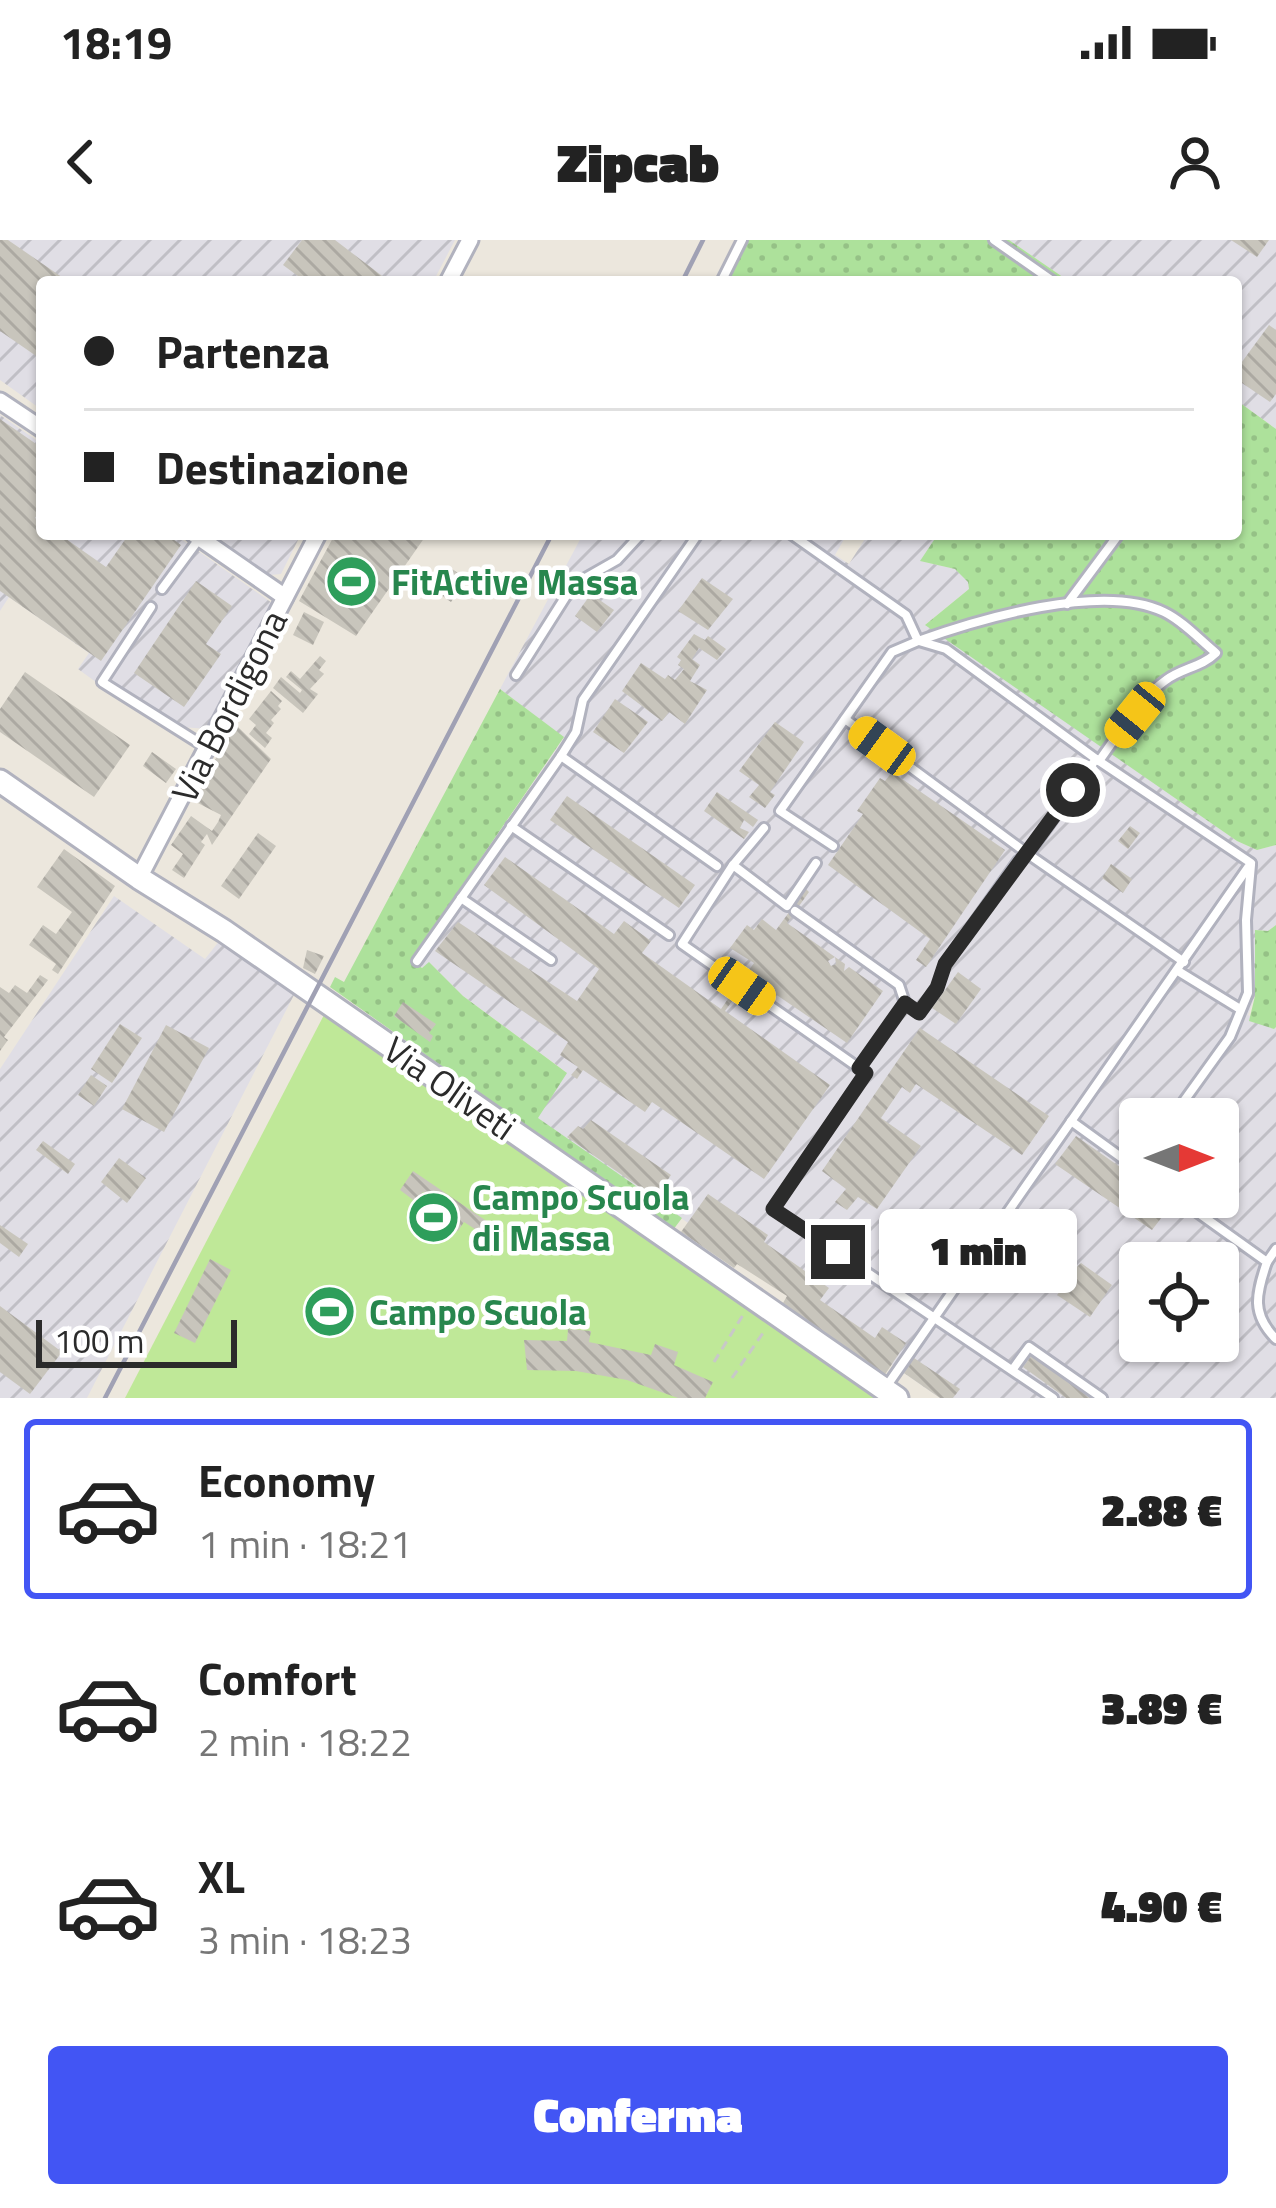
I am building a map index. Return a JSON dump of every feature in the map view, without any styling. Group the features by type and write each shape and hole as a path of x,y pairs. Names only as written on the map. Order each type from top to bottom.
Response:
{"main road":[{"name":"Via Oliveti","path":"0,781 891,1394"}],"street":[{"path":"451,276 470,240"},
{"path":"0,400 36,426"},
{"path":"202,540 285,597"},
{"name":"Via Bordigona","path":"139,878 315,540"}],"lane":[{"path":"724,276 742,240"},
{"path":"994,240 1045,276"},
{"path":"162,589 193,540"},
{"path":"515,675 573,585 616,560 635,540"},
{"path":"417,961 562,757 576,732 583,700 692,540"},
{"path":"800,540 907,615 918,641 946,650 1097,760 1251,863"},
{"path":"1066,605 1115,540"},
{"path":"562,757 724,868 791,908 898,985 905,1003 919,1013 937,988 945,964 1097,760 1161,683 1208,661 1216,652 1166,613 1110,602 1066,605 965,624 892,652 780,811 724,868 682,944"},
{"path":"151,607 102,682 209,749"},
{"path":"845,719 1240,1009"},
{"path":"780,811 831,846 817,861 791,908"},
{"path":"511,826 866,1073 773,1209 1053,1398"},
{"path":"891,1394 934,1317 1251,863"},
{"path":"1186,1098 1230,1037 1248,993 1246,920 1251,863"},
{"path":"461,898 551,960"},
{"path":"859,1068 905,1003"},
{"path":"1071,1121 1119,1154"},
{"path":"1205,1218 1267,1262"},
{"path":"1276,1249 1256,1292 1258,1318 1276,1340"},
{"path":"1013,1369 1029,1347 1102,1398"}],"path":[{"path":"714,1362 754,1298"},
{"path":"732,1378 769,1324"}],"shaded area":[{"path":"0,240 455,240 436,276 36,276 36,406 0,380"},
{"path":"1009,240 1276,240 1276,429 1242,404 1242,276 1061,276"},
{"path":"0,415 36,440 36,540 183,540 272,603 208,729 181,727 117,685 111,693 78,669 89,653 9,597 0,611"},
{"path":"221,540 298,540 281,574 270,575"},
{"path":"580,540 844,540 835,555 849,564 864,540 934,540 921,561 955,569 968,581 969,589 926,624 1237,841 1257,850 1276,845 1276,925 1268,931 1255,930 1255,996 1248,1015 1276,1027 1276,1398 940,1398 537,1118 566,1072 463,996 430,963 423,968 412,959 564,738 500,689"},
{"path":"114,896 205,959 220,940 295,993 87,1398 0,1398 0,1069"}],"green space":[{"path":"739,240 1009,240 1061,276 720,276"},
{"path":"1242,404 1276,429 1276,845 1257,850 1237,841 925,625 969,589 955,569 920,561 934,540 1242,540"},
{"path":"500,689 564,737 412,959 422,968 429,962 463,996 567,1073 538,1118 682,1218 673,1230 330,987 335,977 344,982"},
{"path":"1276,925 1274,1029 1249,1021 1255,996 1255,930 1268,931"},
{"path":"325,1013 886,1398 125,1398"}],"building":[{"path":"0,240 8,240 60,276 36,276 36,356 0,331"},
{"path":"302,240 335,240 382,276 298,276 283,265"},
{"path":"1231,240 1269,240 1257,257"},
{"path":"1269,325 1276,330 1276,394 1270,402 1242,383 1242,362"},
{"path":"0,419 36,444 36,540 68,540 106,567 125,540 174,540 181,545 101,661 0,591"},
{"name":"FitActive Massa","path":"332,540 423,540 356,636 299,601"},
{"path":"452,569 467,579 451,602 436,592"},
{"path":"702,578 733,599 708,630 678,611"},
{"path":"196,581 232,606 206,644 221,654 184,707 134,673"},
{"path":"591,594 614,610 597,632 575,616"},
{"path":"304,612 324,622 313,645 293,635"},
{"path":"694,634 705,640 708,636 726,649 717,660 699,648 692,659 700,665 690,681 707,690 685,724 669,712 662,721 622,691 641,663 675,680 684,669 677,657"},
{"path":"320,656 326,661 319,670 324,674 310,689 318,694 303,713 273,688 281,677 300,693 286,677 291,671 300,679"},
{"path":"25,672 130,745 94,797 0,732 0,709"},
{"path":"271,691 282,701 266,733 272,738 265,748 249,734 256,725 249,719"},
{"path":"615,699 648,722 624,753 593,732"},
{"path":"775,722 804,742 770,792 775,795 765,808 749,797 759,785 739,771"},
{"path":"234,723 271,759 212,845 207,834 201,842 205,845 184,878 172,870 183,854 171,845 191,816 212,831 218,822 221,815 194,801"},
{"path":"152,752 176,769 166,783 143,766"},
{"path":"892,772 1005,850 926,967 916,960 930,939 828,865 863,814 857,811 880,778 885,781"},
{"path":"717,792 758,820 753,827 744,820 740,828 749,832 744,839 704,811"},
{"path":"567,796 695,885 679,908 550,820"},
{"path":"1130,826 1140,833 1128,849 1118,841"},
{"path":"258,833 276,846 239,899 221,886"},
{"path":"64,849 115,886 58,974 52,970 56,964 29,945 43,925 56,934 72,912 37,887"},
{"path":"505,857 614,934 624,921 651,941 642,953 721,1009 741,980 745,983 725,1011 830,1085 764,1179 652,1102 645,1112 583,1070 577,1079 571,1075 578,1067 560,1055 568,1042 435,951 458,922 577,1001 599,969 484,885"},
{"path":"1111,864 1132,879 1123,893 1102,878"},
{"path":"806,889 809,892 787,923 845,964 844,971 849,967 883,991 847,1043 746,974 754,963 730,948 747,925 754,930 762,919 776,930"},
{"path":"307,950 324,956 315,974 303,968"},
{"path":"958,972 981,989 956,1024 932,1008"},
{"path":"40,975 48,980 4,1037 8,1040 0,1051 0,987 9,993 15,985 27,993"},
{"path":"403,1002 436,1024 429,1033 433,1036 430,1042 394,1016"},
{"path":"120,1024 142,1038 112,1083 91,1069"},
{"path":"166,1025 209,1048 164,1132 122,1109"},
{"path":"920,1028 1049,1116 1022,1155 916,1084 910,1093 902,1087 881,1118 921,1146 877,1209 858,1197 847,1210 835,1202 846,1189 822,1171"},
{"path":"91,1075 107,1086 94,1106 78,1095"},
{"path":"591,1120 671,1175 661,1190 667,1194 661,1202 567,1137"},
{"path":"1076,1136 1119,1166 1119,1208 1055,1164"},
{"path":"43,1141 75,1164 68,1174 36,1150"},
{"path":"119,1158 146,1178 127,1203 101,1182"},
{"path":"413,1171 488,1222 481,1233 464,1222 458,1231 425,1209 432,1198 423,1192 416,1202 400,1190"},
{"path":"708,1194 768,1235 764,1242 829,1288 820,1300 875,1338 882,1327 906,1343 884,1376 783,1303 787,1296 681,1232"},
{"path":"1134,1218 1161,1218 1152,1230"},
{"path":"0,1225 28,1244 19,1257 0,1243"},
{"path":"210,1259 231,1270 195,1343 174,1333"},
{"path":"1081,1263 1112,1285 1090,1317 1057,1295 1067,1283 1063,1280"},
{"path":"0,1306 62,1352 30,1394 0,1372"},
{"path":"568,1329 591,1331 589,1342 651,1355 655,1344 678,1352 674,1365 713,1382 705,1398 678,1398 627,1380 576,1371 527,1370 524,1340 567,1341"},
{"path":"1033,1353 1097,1398 1066,1398 1023,1367"},
{"path":"914,1358 960,1389 953,1398 940,1398 904,1373"}],"railway":[{"path":"685,276 703,240"},
{"path":"105,1398 549,540"}],"place":[{"name":"FitActive Massa","path":"352,582"},
{"name":"Campo Scuola di Massa","path":"433,1218"},
{"name":"Campo Scuola","path":"330,1312"}],"route":[{"path":"838,1252 773,1209 866,1073 859,1068 905,1003 919,1013 937,988 945,964 1073,790"}]}
